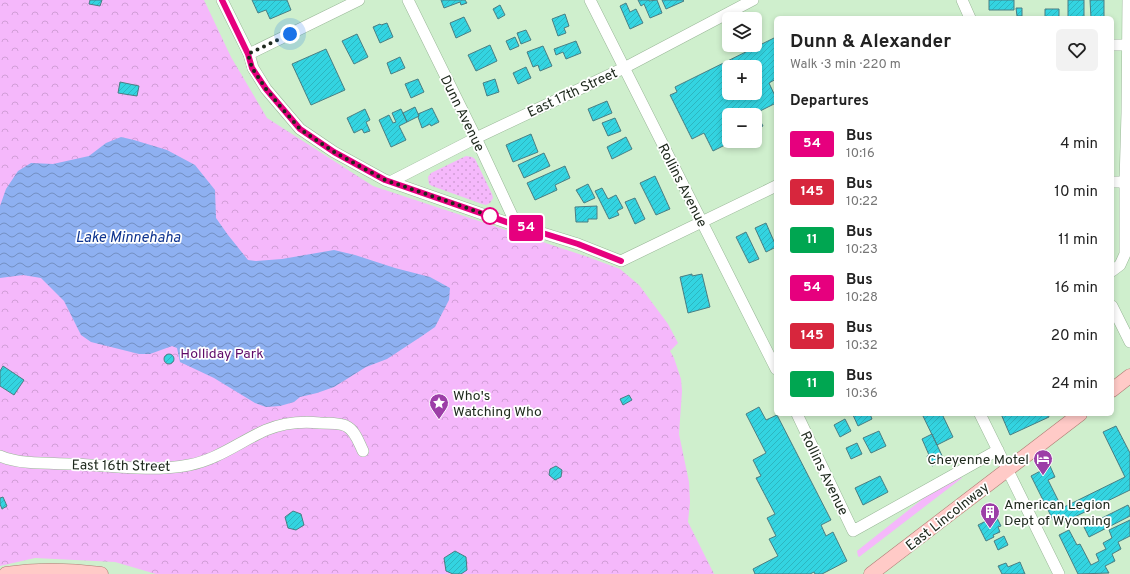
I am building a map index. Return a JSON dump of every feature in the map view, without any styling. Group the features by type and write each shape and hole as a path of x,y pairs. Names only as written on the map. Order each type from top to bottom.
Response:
{"main road":[{"path":"1114,388 1130,376"},
{"name":"East Lincolnway","path":"871,574 1077,416"},
{"path":"6,574 38,571 82,571 101,574"}],"street":[{"path":"222,0 248,54 252,68 266,89 300,129 334,152 390,182 518,226 578,244 621,261 774,187"},
{"path":"248,54 360,0"},
{"name":"Dunn Avenue","path":"408,0 518,226"},
{"name":"Rollins Avenue","path":"590,0 774,365"},
{"name":"East 17th Street","path":"390,182 476,138 624,68 753,0"},
{"path":"962,0 969,16"},
{"path":"1114,270 1120,265 1125,254 1128,182 1128,0"},
{"path":"1114,45 1129,45"},
{"path":"1114,182 1128,182"},
{"path":"1114,310 1130,342"},
{"name":"Rollins Avenue","path":"798,416 854,531 998,450"},
{"path":"981,416 1059,574"},
{"name":"East 16th Street","path":"0,456 30,462 166,468 190,465 204,461 219,455 267,430 287,424 306,422 346,426 353,431 364,451"}],"green space":[{"name":"Holliday Park","path":"0,0 204,0 231,57 267,118 373,186 620,269 639,285 668,324 678,343 670,351 681,379 682,391 679,434 689,482 690,502 688,522 714,574 156,574 115,562 35,558 0,566"},
{"path":"466,156 475,159 492,194 493,198 490,203 486,205 429,184 428,177 431,173"},
{"path":"961,477 962,478 859,557 858,556 857,551 925,497"}],"water":[{"name":"Lake Minnehaha","path":"121,137 167,150 195,165 215,190 216,218 248,260 256,261 282,259 334,250 430,277 450,288 449,300 435,327 387,359 366,367 334,387 300,397 294,402 280,406 266,407 255,403 214,378 180,362 177,348 172,346 150,354 139,354 91,342 81,335 64,301 41,278 23,275 0,278 0,206 6,189 18,171 31,163 53,164 89,156 106,143"}],"building":[{"path":"90,0 102,0 100,6 89,4"},
{"path":"252,0 287,0 291,10 270,19 266,10 258,13"},
{"path":"441,0 465,0 467,3 461,5 460,2 444,8"},
{"path":"638,0 657,0 662,13 650,18 644,4 641,6"},
{"path":"662,0 683,0 684,1 666,9"},
{"path":"989,0 1014,0 1014,10 989,10"},
{"path":"1068,0 1084,0 1084,16 1068,16"},
{"path":"1090,0 1104,0 1104,16 1091,16"},
{"path":"626,3 630,12 636,9 643,23 630,29 620,6"},
{"path":"500,5 505,15 498,19 493,9"},
{"path":"1016,8 1022,8 1022,16 1017,16"},
{"path":"1045,9 1059,9 1059,16 1045,16"},
{"path":"565,14 569,26 564,28 566,33 558,36 552,19"},
{"path":"464,17 471,31 456,38 450,23"},
{"path":"387,23 393,37 380,43 373,27"},
{"path":"526,30 531,40 521,44 517,33"},
{"path":"357,34 368,57 354,64 342,41"},
{"path":"515,37 519,46 510,50 506,41"},
{"path":"774,38 774,80 769,83 774,94 774,104 762,110 762,108 722,108 722,146 713,151 704,133 692,139 670,95 677,92 675,87 722,64 722,100 762,100 762,60 730,60 746,52 762,52 762,44"},
{"path":"576,41 581,53 566,59 563,52 556,55 554,49"},
{"path":"490,45 497,61 476,71 468,55"},
{"path":"543,46 552,66 540,71 538,65 533,67 527,52"},
{"path":"326,49 345,90 311,105 292,64"},
{"path":"400,57 405,68 391,74 387,63"},
{"path":"526,67 531,78 518,84 513,73"},
{"path":"418,79 424,92 411,98 405,84"},
{"path":"495,79 499,92 487,96 483,83"},
{"path":"120,82 139,86 137,96 118,93"},
{"path":"607,101 612,113 593,121 588,109"},
{"path":"415,107 419,116 407,122 403,113"},
{"path":"432,108 439,122 422,128 418,114"},
{"path":"365,109 370,120 366,122 370,131 364,133 362,129 354,133 347,118"},
{"path":"401,109 407,122 399,126 406,140 391,147 379,120 389,115 393,123 396,122 392,113"},
{"path":"615,118 621,131 608,136 602,123"},
{"path":"531,134 538,152 513,162 506,145"},
{"path":"626,137 632,149 612,159 607,147"},
{"path":"544,153 550,166 524,178 518,165"},
{"path":"565,166 570,178 555,185 557,190 535,200 527,183"},
{"path":"655,176 670,209 656,215 640,183"},
{"path":"588,184 595,198 584,203 576,190"},
{"path":"602,188 608,199 616,195 623,208 617,211 619,215 609,219 595,191"},
{"path":"635,198 645,219 635,224 625,202"},
{"path":"597,206 597,219 588,219 588,222 576,222 575,207"},
{"path":"766,223 774,241 774,248 766,252 755,228"},
{"path":"746,232 759,259 749,263 736,237"},
{"path":"692,274 692,276 702,274 710,307 688,313 680,277"},
{"path":"167,354 171,354 173,355 173,363 167,364 164,361 164,357"},
{"path":"3,366 24,380 14,395 0,386 0,371"},
{"path":"629,395 632,400 623,405 620,399"},
{"path":"759,407 766,420 778,416 831,520 821,525 826,536 833,532 847,561 822,574 815,574 814,572 810,574 755,574 753,569 778,556 769,539 776,536 767,518 775,514 756,478 761,476 753,460 766,453 746,414"},
{"path":"853,416 871,416 872,419 858,426"},
{"path":"923,416 943,416 953,437 937,445"},
{"path":"1002,416 1049,416 1049,417 1010,435"},
{"path":"845,419 851,431 840,437 834,425"},
{"name":"Cheyenne Motel","path":"1116,426 1130,453 1130,490 1056,526 1031,476 1050,466 1055,477 1048,480 1062,508 1125,477 1103,432"},
{"path":"879,431 886,446 871,453 863,438"},
{"path":"932,434 944,460 932,466 927,456 929,455 922,439"},
{"path":"857,443 862,454 851,459 846,448"},
{"path":"556,466 562,470 561,477 555,480 549,475 550,469"},
{"path":"880,476 888,492 863,505 855,488"},
{"path":"3,497 7,506 2,509 0,498"},
{"path":"1128,505 1130,509 1130,516 1089,537 1084,527"},
{"path":"293,511 301,514 304,525 296,530 288,528 285,517"},
{"name":"American Legion Dept of Wyoming","path":"995,514 1001,526 998,527 1000,532 993,535 994,537 986,541 978,525 990,519 989,517"},
{"path":"1130,520 1130,536 1118,542 1121,549 1112,554 1115,561 1105,566 1109,573 1078,574 1059,535 1069,530 1077,545 1080,544 1091,565 1099,561 1096,554 1106,549 1103,543 1112,538 1109,530"},
{"path":"1004,536 1008,545 998,550 994,541"},
{"path":"455,551 466,557 467,570 461,574 453,574 446,571 444,558"},
{"path":"1020,562 1025,574 1002,574 998,566 1006,563 1008,567"}],"bus line":[{"name":"54","path":"222,0 248,54 252,68 266,89 300,129 334,152 390,182 518,226 578,244 621,261"}],"place":[{"name":"Who's Watching Who","path":"439,420"},
{"name":"Cheyenne Motel","path":"1043,476"},
{"name":"American Legion Dept of Wyoming","path":"990,529"}],"route":[{"path":"290,34 248,54 252,68 266,89 300,129 334,152 385,180 493,217 490,216"}]}
